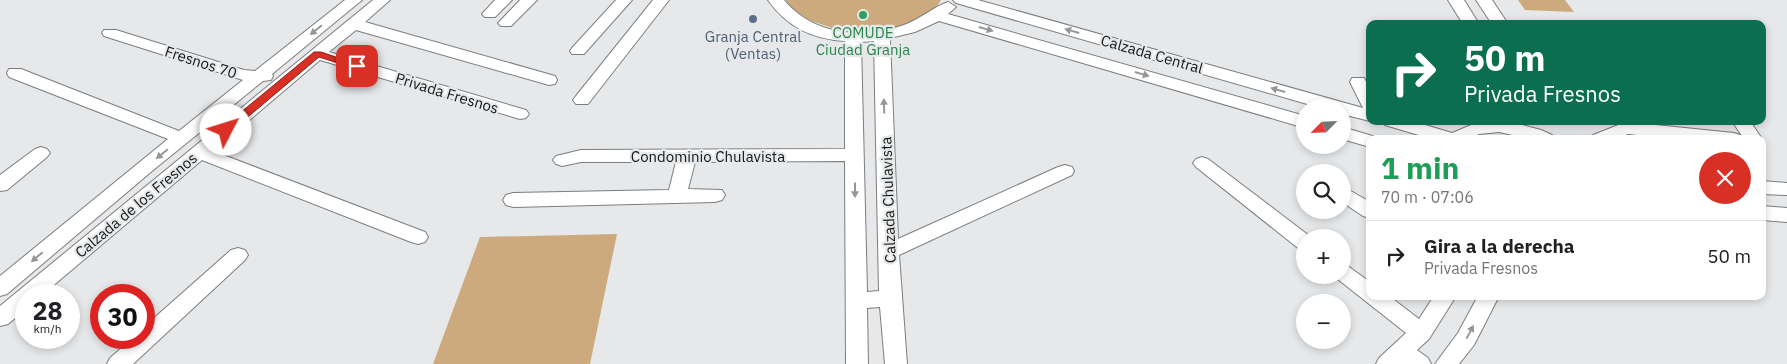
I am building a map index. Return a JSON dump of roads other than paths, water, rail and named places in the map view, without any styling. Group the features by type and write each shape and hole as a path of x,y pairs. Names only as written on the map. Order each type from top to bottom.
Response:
{"street":[{"name":"Calzada de los Fresnos","path":"0,288 181,138 354,0"},
{"name":"Calzada de los Fresnos","path":"41,284 382,0"},
{"path":"490,14 504,0"},
{"path":"506,23 529,0"},
{"path":"578,51 624,0"},
{"path":"582,100 661,0"},
{"path":"776,0 788,16 801,24 834,34 854,37 882,36 914,29 939,16 953,0"},
{"name":"Calzada Central","path":"961,0 1310,99"},
{"path":"1456,0 1468,20"},
{"path":"1484,0 1497,20"},
{"name":"Calzada Central","path":"939,16 1296,119"},
{"path":"354,24 549,80"},
{"name":"Fresnos 70","path":"110,33 242,75 258,77 294,74"},
{"name":"Calzada Chulavista","path":"882,36 890,299 896,364"},
{"name":"Calzada Chulavista","path":"854,37 857,364"},
{"name":"Privada Fresnos","path":"318,54 520,114"},
{"path":"15,73 181,138"},
{"path":"1358,82 1366,97"},
{"name":"Calzada Central","path":"1351,110 1366,114"},
{"path":"1405,125 1440,135"},
{"path":"1460,135 1466,131 1494,125"},
{"path":"1509,125 1542,132"},
{"path":"1606,135 1624,125 1703,135"},
{"path":"1351,135 1366,139"},
{"path":"199,152 418,238"},
{"path":"0,185 41,153"},
{"path":"677,196 687,155"},
{"name":"Condominio Chulavista","path":"562,160 581,156 855,155"},
{"path":"1202,163 1296,236"},
{"path":"890,251 1065,170"},
{"path":"1766,188 1787,189"},
{"path":"513,200 715,195"},
{"path":"1351,198 1366,208"},
{"path":"1766,213 1787,215"},
{"path":"118,364 238,255"},
{"path":"1351,279 1366,290"},
{"path":"856,300 890,299"},
{"path":"1379,300 1421,333"},
{"path":"1394,358 1421,333 1443,300"},
{"path":"1446,364 1466,339 1487,300"},
{"name":"Calzada de los Fresnos","path":"0,318 15,306"},
{"path":"1394,358 1420,364"}],"place":[{"name":"COMUDE Ciudad Granja","path":"863,15"},
{"name":"Granja Central (Ventas)","path":"753,19"}]}
